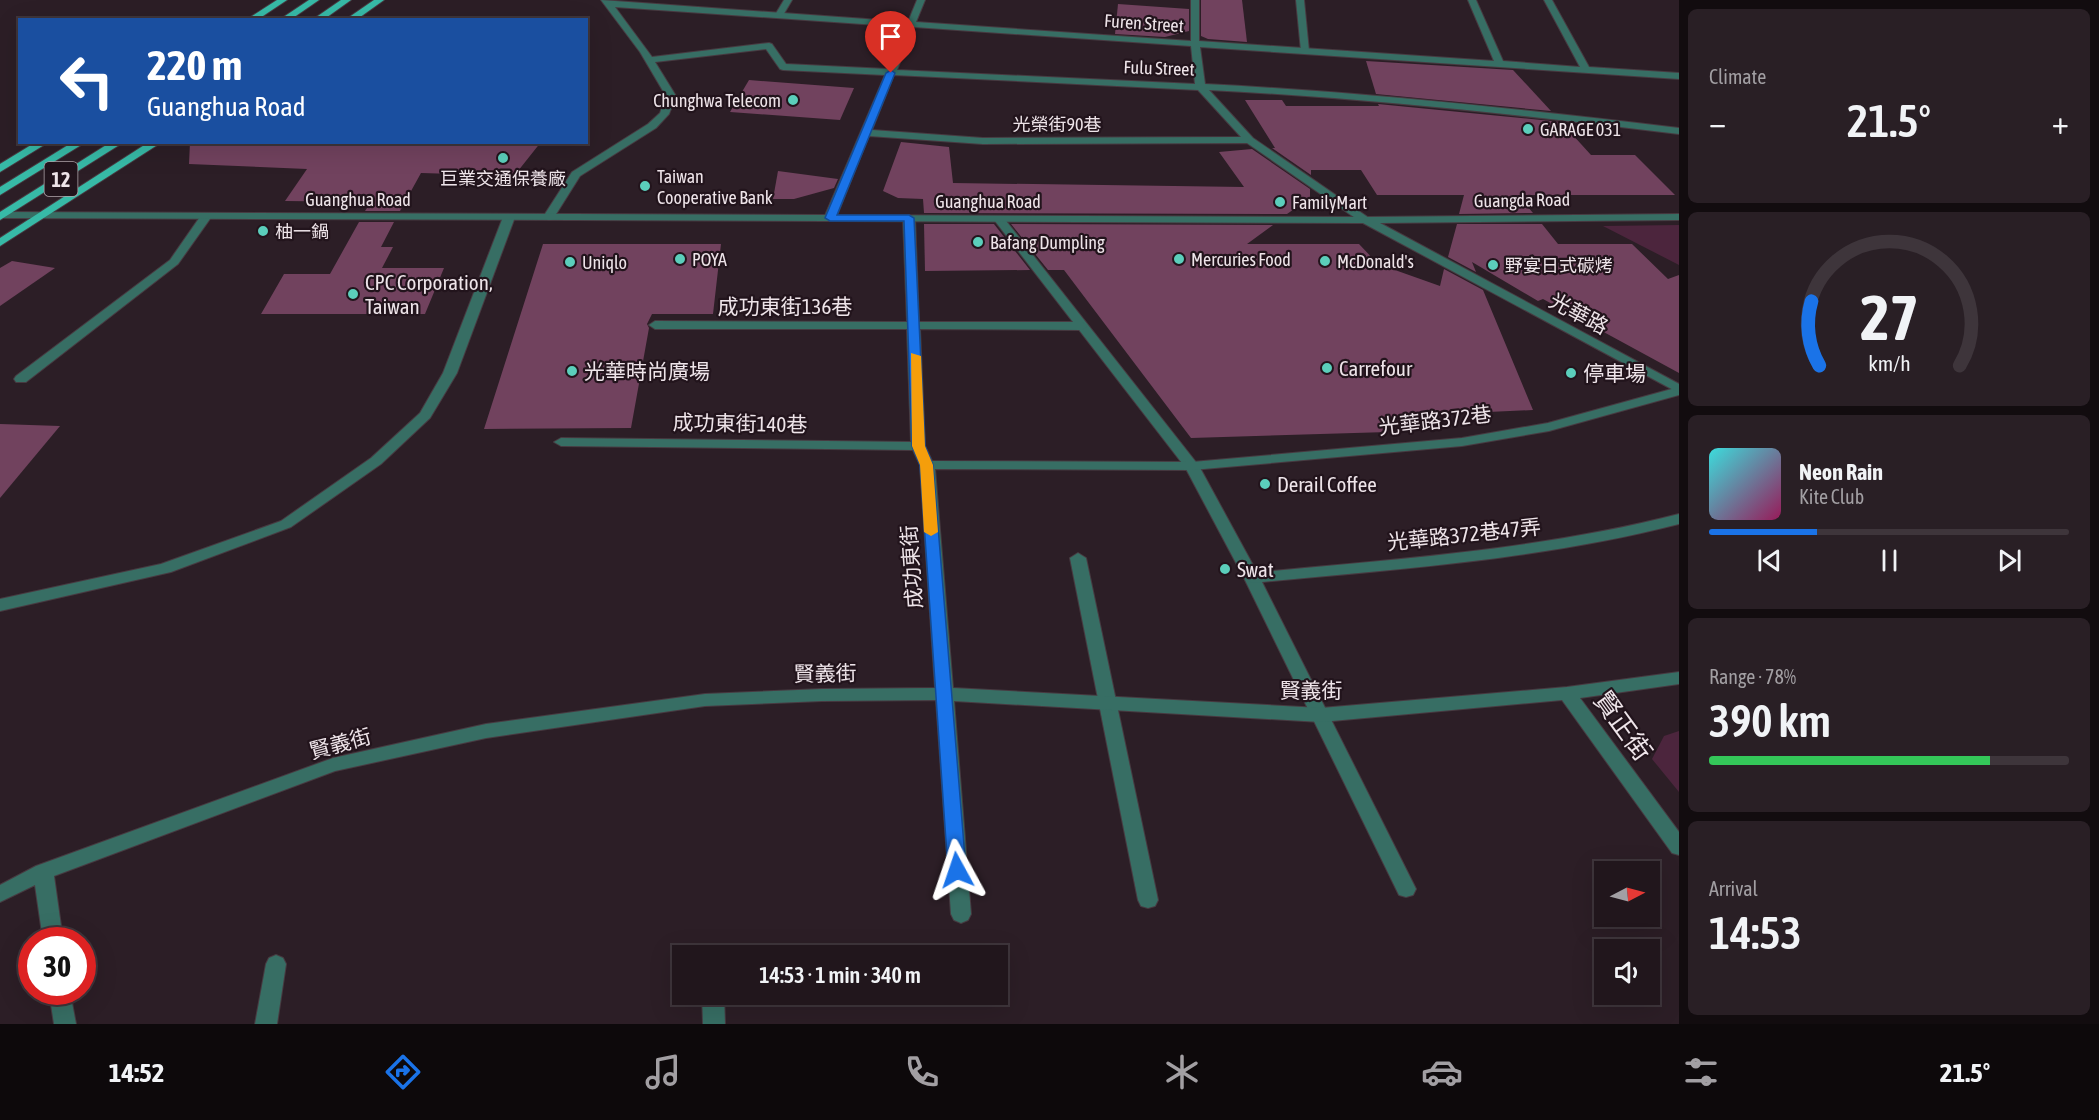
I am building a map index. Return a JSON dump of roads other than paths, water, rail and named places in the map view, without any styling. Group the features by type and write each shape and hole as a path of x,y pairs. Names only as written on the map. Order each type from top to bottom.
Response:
{"main road":[{"path":"253,18 283,0"},
{"path":"286,18 315,0"},
{"path":"319,18 347,0"},
{"path":"352,18 380,0"},
{"name":"12","path":"0,169 41,144"},
{"name":"12","path":"0,192 78,144"},
{"name":"12","path":"1,242 1,216 116,144"},
{"name":"12","path":"1,242 154,144"}],"street":[{"path":"779,15 788,0"},
{"path":"830,218 921,0"},
{"path":"1195,0 1195,43 1200,86"},
{"path":"1300,0 1305,51"},
{"path":"1472,0 1500,64"},
{"path":"1548,0 1586,70"},
{"path":"549,217 576,174 652,126 664,114 671,96 649,60 606,2"},
{"name":"Furen Street","path":"606,2 1679,76"},
{"name":"Fulu Street","path":"649,60 769,46 783,67 1200,86 1519,112 1679,131"},
{"name":"光華路","path":"1200,86 1249,140 1365,220 1679,390"},
{"name":"光榮街90巷","path":"865,134 983,141 1249,140"},
{"name":"Guanghua Road","path":"1,216 1365,220"},
{"path":"21,379 174,262 206,216"},
{"path":"0,605 165,568 286,524 376,461 425,415 450,373 509,217"},
{"name":"Guangda Road","path":"1365,220 1679,217"},
{"name":"成功東街","path":"909,218 918,446 927,465 942,694 961,914"},
{"path":"999,219 1192,466 1252,578 1406,889"},
{"name":"成功東街136巷","path":"655,325 1082,326"},
{"name":"光華路372巷","path":"927,465 1192,466 1462,442 1549,427 1679,390"},
{"name":"成功東街140巷","path":"561,442 918,446"},
{"name":"光華路372巷47弄","path":"1252,578 1537,549 1648,528 1679,519"},
{"path":"1078,558 1148,900"},
{"name":"賢義街","path":"0,894 43,872 333,765 486,731 705,700 822,695 942,694 1321,715 1567,693 1679,678"},
{"name":"賢正街","path":"1567,693 1679,847"},
{"path":"43,872 51,927"},
{"path":"266,1024 276,964"},
{"path":"62,1005 64,1024"},
{"path":"713,1005 714,1024"}],"place":[{"name":"Chunghwa Telecom","path":"793,100"},
{"name":"GARAGE 031","path":"1528,129"},
{"name":"巨業交通保養廠","path":"503,158"},
{"name":"Taiwan Cooperative Bank","path":"645,186"},
{"name":"FamilyMart","path":"1280,202"},
{"name":"柚一鍋","path":"263,231"},
{"name":"Bafang Dumpling","path":"978,242"},
{"name":"POYA","path":"680,259"},
{"name":"Mercuries Food","path":"1179,259"},
{"name":"McDonald's","path":"1325,261"},
{"name":"Uniqlo","path":"570,262"},
{"name":"野宴日式碳烤","path":"1493,265"},
{"name":"CPC Corporation, Taiwan","path":"353,294"},
{"name":"Carrefour","path":"1327,368"},
{"name":"光華時尚廣場","path":"572,371"},
{"name":"停車場","path":"1571,373"},
{"name":"Derail Coffee","path":"1265,484"},
{"name":"Swat","path":"1225,569"}]}
